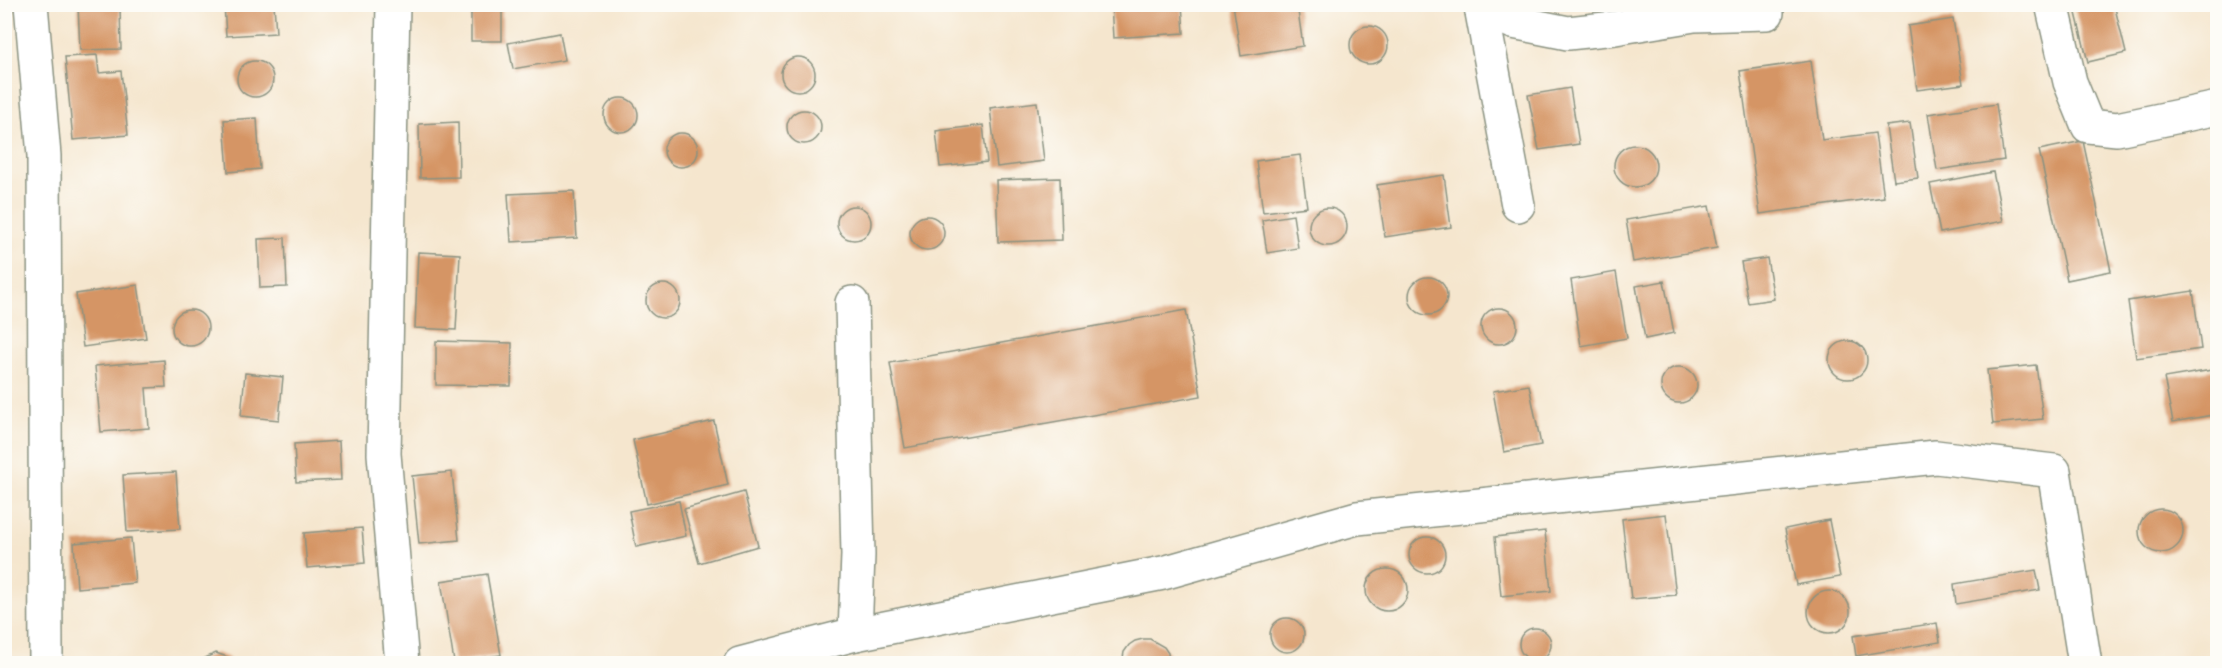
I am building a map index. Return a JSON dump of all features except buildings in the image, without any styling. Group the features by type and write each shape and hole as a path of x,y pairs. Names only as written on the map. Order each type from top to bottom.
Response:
{"street":[{"path":"31,4 44,156 46,663"},
{"path":"393,4 384,454 402,663"},
{"path":"2052,4 2070,82 2088,126 2117,129 2217,108"},
{"path":"1481,6 1513,22 1568,33 1694,15 1767,13"},
{"path":"1481,6 1518,205"},
{"path":"852,303 858,555 855,634"},
{"path":"740,663 855,634 1163,573 1357,518 1936,457 2054,471 2085,663"}]}
